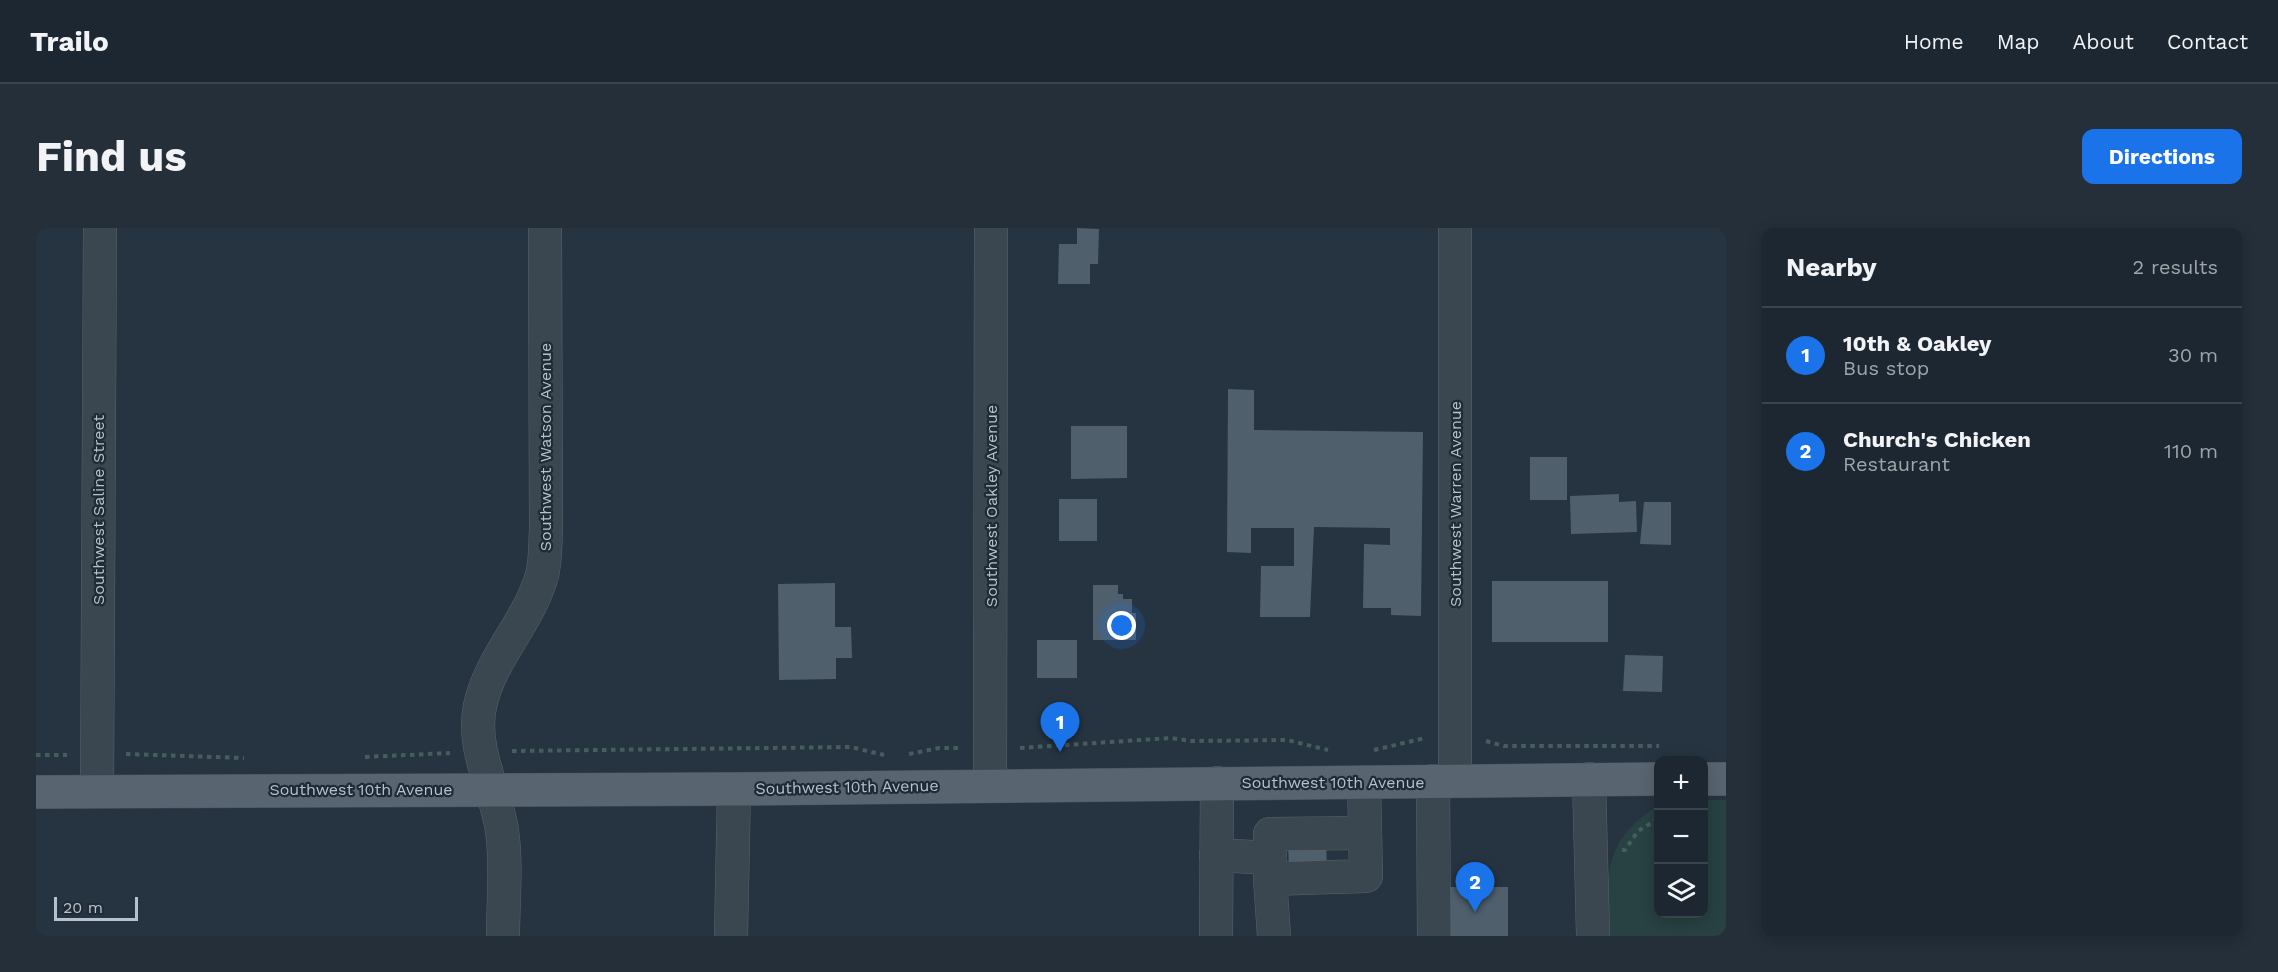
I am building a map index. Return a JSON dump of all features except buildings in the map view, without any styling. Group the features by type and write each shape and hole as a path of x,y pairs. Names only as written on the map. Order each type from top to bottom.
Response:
{"main road":[{"name":"Southwest 10th Avenue","path":"36,792 734,789 990,784 1217,783 1366,767 1444,781 1654,779"},
{"path":"1708,779 1726,779"}],"street":[{"name":"Southwest Saline Street","path":"96,791 100,228"},
{"name":"Southwest Watson Avenue","path":"503,936 503,838 480,751 478,726 480,706 491,674 521,622 543,573 546,529 545,228"},
{"name":"Southwest Oakley Avenue","path":"990,784 991,228"},
{"name":"Southwest Warren Avenue","path":"1434,936 1444,781 1455,739 1455,228"},
{"path":"1216,855 1270,868 1366,876 1366,767"},
{"path":"1589,779 1593,936"},
{"path":"1216,936 1217,783"},
{"path":"731,936 734,789"},
{"path":"1274,936 1270,834 1365,833"}],"path":[{"path":"1366,767 1420,737 1483,741 1504,746 1659,746"},
{"path":"899,756 939,748 1039,748 1062,743 1171,738 1191,741 1287,740 1332,751"},
{"path":"357,758 480,751 851,747 891,757"},
{"path":"36,755 250,758"}],"green space":[{"path":"1708,800 1726,800 1726,936 1607,936 1608,878 1612,862 1617,847 1626,832 1654,809 1654,918 1708,918"}],"place":[{"name":"10th & Oakley","path":"1060,752"},
{"name":"Church's Chicken","path":"1475,912"}]}
